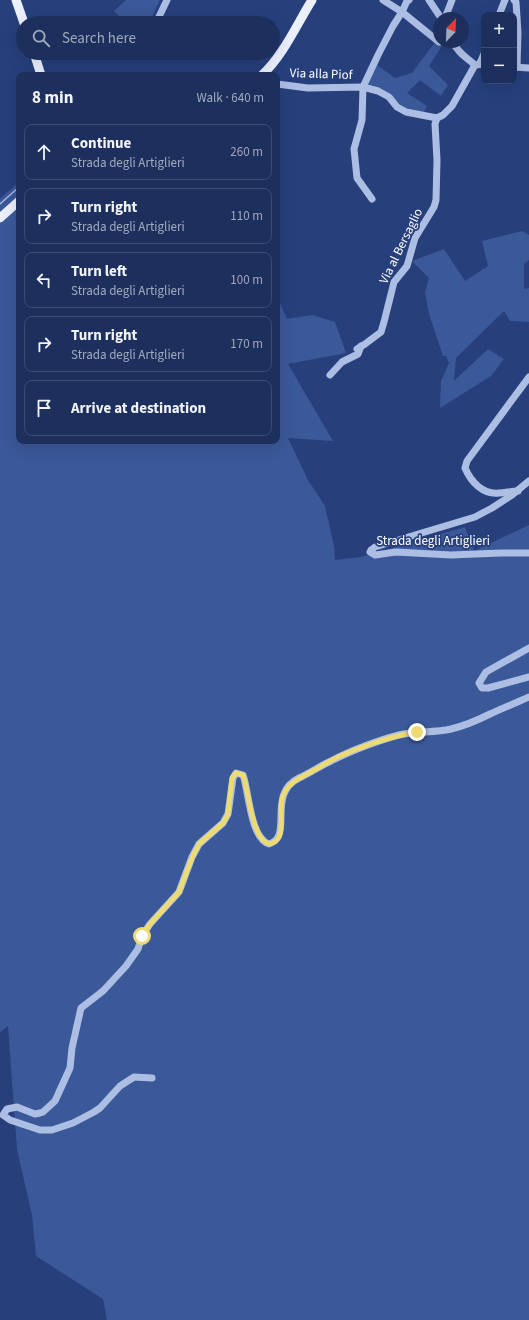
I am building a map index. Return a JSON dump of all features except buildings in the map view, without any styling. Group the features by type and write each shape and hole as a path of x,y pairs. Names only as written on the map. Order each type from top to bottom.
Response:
{"main road":[{"path":"16,0 22,16"},
{"path":"280,52 312,0"},
{"path":"36,60 40,72"},
{"path":"266,72 275,60"},
{"path":"0,218 16,203"}],"street":[{"path":"159,16 167,0"},
{"path":"383,0 402,12 433,37"},
{"path":"372,199 357,178 354,149 362,120 363,87 393,26 409,0"},
{"path":"429,0 437,12"},
{"path":"447,12 452,0"},
{"path":"500,12 505,0"},
{"path":"514,0 517,20 516,48"},
{"path":"437,118 443,115 452,106 480,64 462,55 457,48"},
{"path":"517,67 529,68"},
{"name":"Via alla Piof","path":"280,84 308,88 363,87 378,90 389,97 397,107 406,112 437,118"},
{"name":"Via al Bersaglio","path":"334,373 345,360 358,354 359,348 381,332 394,282 407,266 415,238 434,207 436,200 437,160 435,124 437,118"},
{"path":"518,491 498,493 486,492 468,476 465,468 467,461 529,377"},
{"name":"Strada degli Artiglieri","path":"529,481 518,491 475,517 375,547 370,550 370,552 375,555 396,552 451,555 529,553"},
{"path":"529,648 486,672 479,683 482,688 488,688 529,677"},
{"path":"152,1078 134,1078 120,1086 100,1108 94,1112 73,1123 52,1130 40,1130 10,1120 3,1115 7,1109 17,1107 35,1114 40,1113 55,1101 70,1068 72,1048 81,1008 103,991 126,966 138,949 142,936 150,924 179,892 199,844 223,823 228,814 232,778 236,773 243,775 250,810 257,830 263,841 271,844 279,838 281,828 280,809 282,798 286,790 296,780 331,761 360,749 398,736 452,729 483,718 529,697"}],"shaded area":[{"path":"126,0 160,0 152,16 119,16 114,11"},
{"path":"433,45 433,48 441,48 429,66 448,85 441,96 420,80 407,93 427,106 424,112 406,110 394,98 368,85 377,65 395,78 412,73"},
{"path":"16,185 16,444 280,444 280,303 287,319 312,315 335,322 346,353 288,364 333,441 288,438 308,480 325,506 334,546 335,560 361,557 465,527 474,551 529,525 529,1320 107,1320 103,1299 36,1256 32,1215 17,1149 8,1026 0,1032 0,199"},
{"path":"522,231 529,235 529,260 524,264 524,289 529,288 529,322 510,321 504,311 456,358 454,381 488,349 504,359 491,376 440,408 441,381 449,363 446,356 443,356 429,314 425,293 429,278 412,261 444,249 465,281 488,266 482,241"}],"waterway":[{"path":"0,204 16,190"}],"route":[{"path":"142,936 150,924 179,892 195,850 199,844 223,823 228,814 232,778 234,774 240,773 243,775 250,810 257,830 263,841 269,844 273,843 279,838 281,828 280,809 282,798 290,784 325,764 347,754 398,736 417,732"}]}
